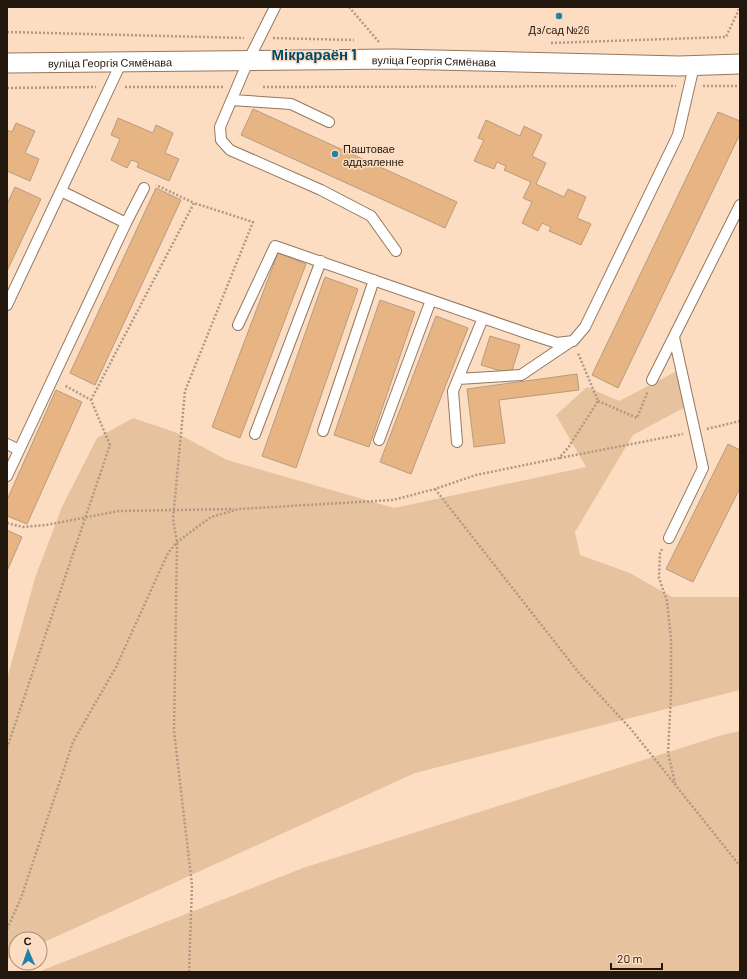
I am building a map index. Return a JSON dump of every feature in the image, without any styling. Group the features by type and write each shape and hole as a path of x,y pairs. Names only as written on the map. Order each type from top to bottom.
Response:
{"street":[{"name":"вуліца Георгія Сямёнава","path":"7,63 249,59 393,59 694,66 740,64"}],"lane":[{"path":"275,7 249,59 220,127 221,140 230,150 321,190 371,216 396,251"},
{"path":"7,305 122,61"},
{"path":"458,379 522,375 573,340 585,327 678,135 694,66"},
{"path":"232,100 291,104 329,122"},
{"path":"7,476 126,223 144,188"},
{"path":"61,191 126,223"},
{"path":"652,380 740,205"},
{"path":"238,325 275,246 557,343 573,340"},
{"path":"255,434 321,261"},
{"path":"323,431 374,280"},
{"path":"379,440 431,300"},
{"path":"457,442 453,392 483,318"},
{"path":"669,538 703,468 674,337"},
{"path":"7,444 20,450"}],"path":[{"path":"349,7 393,59"},
{"path":"544,43 726,37 740,7"},
{"path":"7,32 362,40"},
{"path":"369,40 385,40"},
{"path":"7,88 740,86"},
{"path":"144,188 152,183 194,203 253,222 185,391 173,519 177,542 174,731 192,886 189,972"},
{"path":"91,400 194,203"},
{"path":"573,340 598,401 637,418 652,380"},
{"path":"7,748 110,445 91,400 53,379"},
{"path":"560,458 598,401"},
{"path":"7,523 22,527 46,525 119,511 239,509 393,500 476,476 694,432 740,421"},
{"path":"435,489 579,673 630,728 740,866"},
{"path":"7,929 22,898 73,742 116,667 168,553 177,542 211,517 239,509"},
{"path":"669,538 660,553 659,578 667,601 671,639 671,694 668,752 675,784"}],"shaded area":[{"path":"677,371 695,402 633,435 575,532 580,555 630,573 672,597 740,597 740,690 415,773 48,940 48,931 8,931 7,959 7,679 35,578 62,507 97,438 133,418 175,432 227,460 394,508 586,467 556,415 587,387 619,401"},
{"path":"740,731 740,972 38,972 48,971 48,968 303,868 722,735"}],"building":[{"path":"253,109 457,202 445,228 241,135"},
{"path":"718,112 740,121 740,134 618,388 592,375"},
{"path":"118,118 153,133 156,125 173,133 165,153 179,159 169,181 137,167 139,163 131,160 127,168 111,160 120,139 111,135"},
{"path":"486,120 520,136 524,126 542,135 532,156 546,163 536,184 564,197 568,189 586,197 577,218 591,224 581,245 549,231 551,227 542,223 538,231 522,223 532,202 523,198 531,182 504,170 506,166 497,162 494,169 474,161 484,140 478,138"},
{"path":"16,123 35,131 25,153 39,159 30,181 7,171 7,130 12,132"},
{"path":"15,187 41,199 7,271 7,204"},
{"path":"156,188 181,200 95,385 70,373"},
{"path":"278,253 306,264 240,438 212,427"},
{"path":"325,277 358,289 296,468 262,456"},
{"path":"380,300 415,312 369,447 334,435"},
{"path":"436,316 468,328 411,474 380,462"},
{"path":"490,336 520,345 511,374 481,365"},
{"path":"577,374 579,390 499,400 505,443 474,447 467,389"},
{"path":"56,390 82,402 27,524 7,516 7,500"},
{"path":"728,444 740,450 740,488 693,582 666,569"},
{"path":"7,530 22,537 7,571"}],"place":[{"name":"Дз/сад №26","path":"559,16"},
{"name":"Паштовае аддзяленне","path":"335,154"}],"district":[{"name":"Мікрараён 1","path":"314,54"}]}
